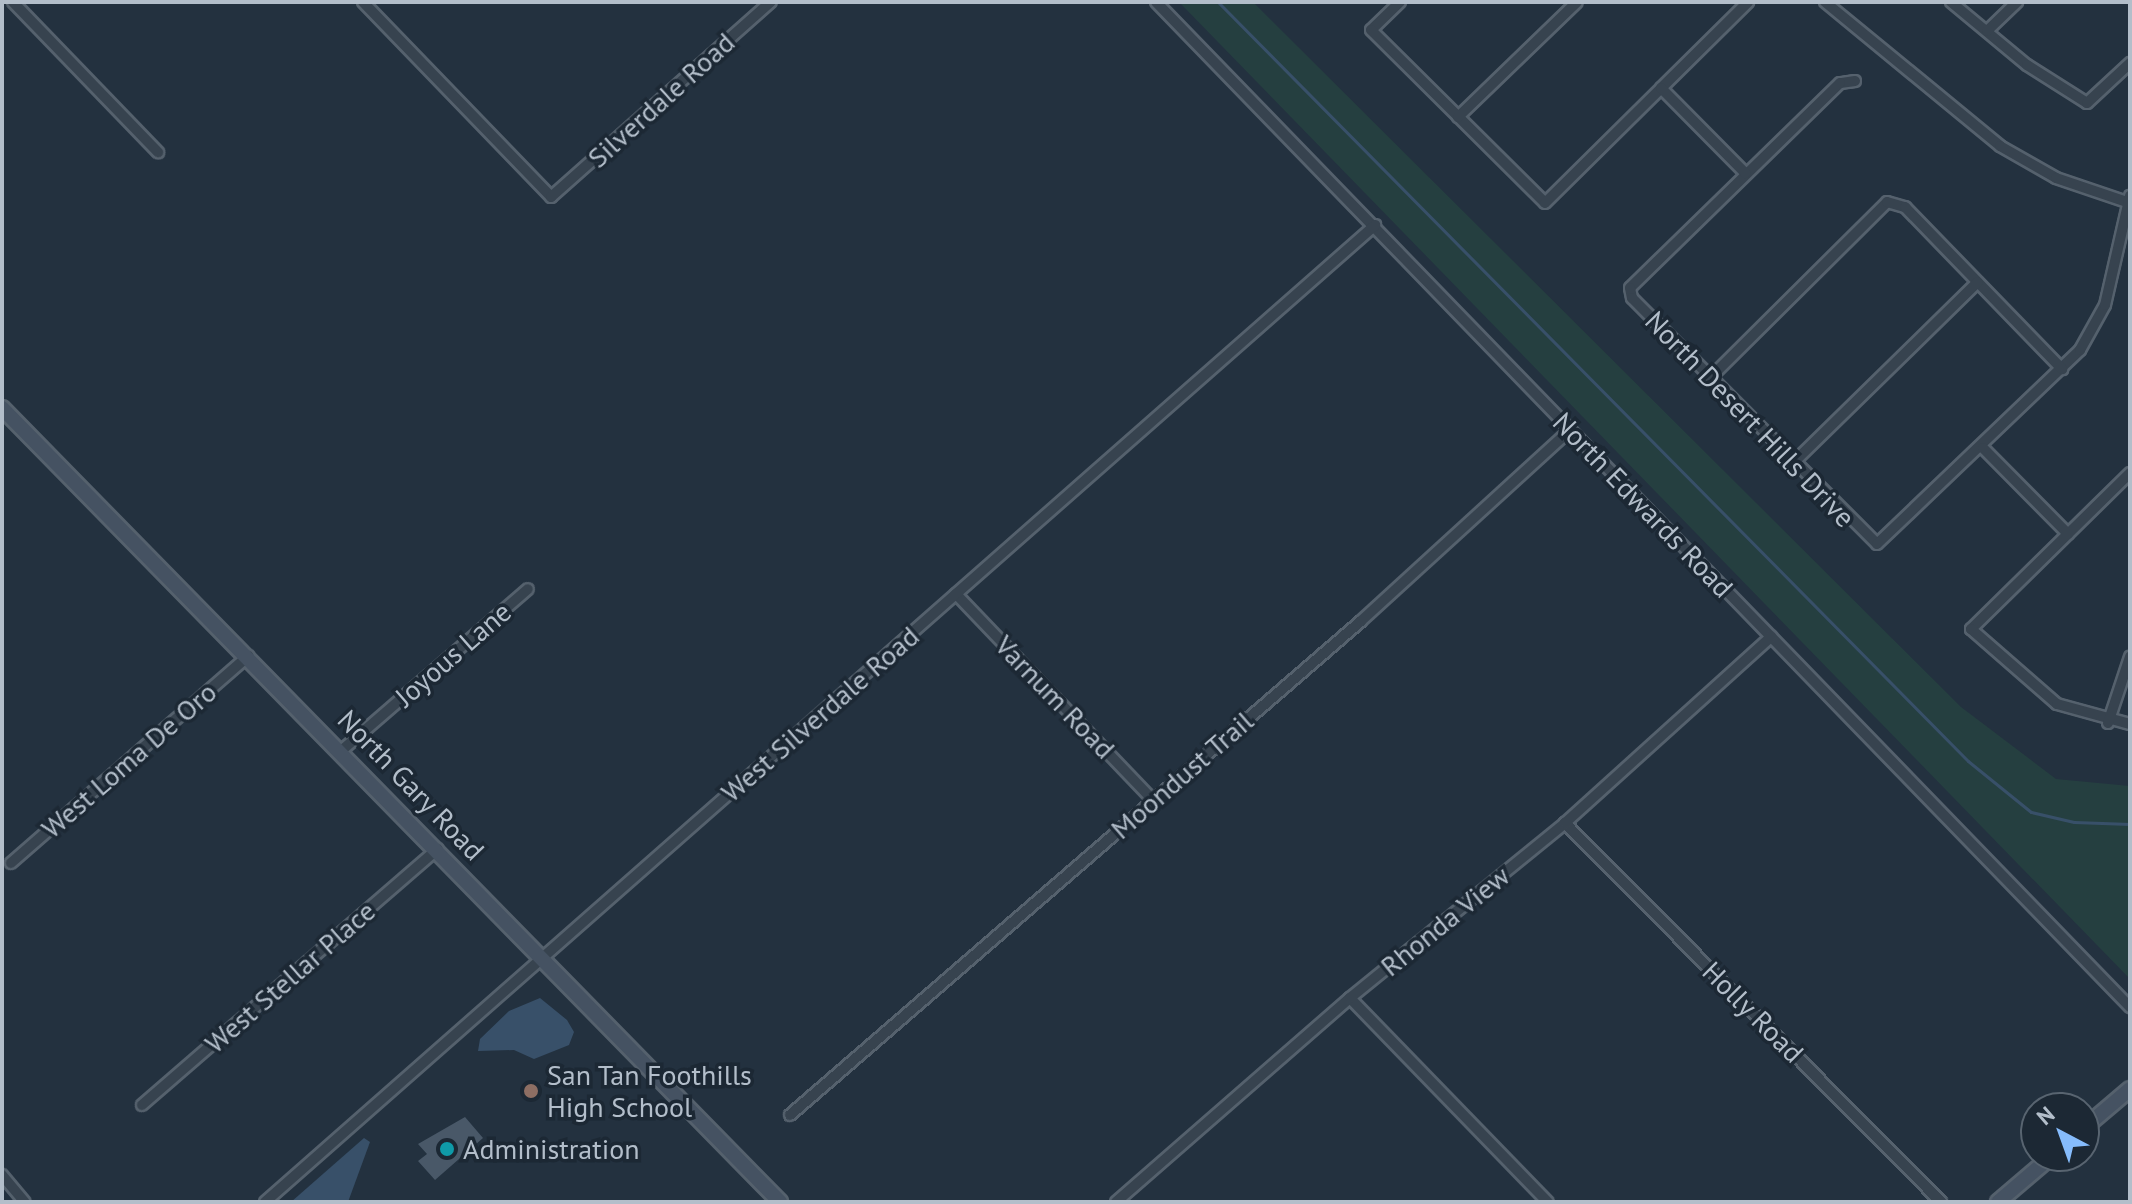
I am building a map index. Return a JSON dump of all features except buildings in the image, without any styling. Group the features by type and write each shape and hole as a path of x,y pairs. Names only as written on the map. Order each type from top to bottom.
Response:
{"street":[{"path":"13,2 158,152"},
{"name":"Silverdale Road","path":"363,2 551,197 771,2"},
{"name":"North Edwards Road","path":"1156,2 2130,1007"},
{"path":"1400,2 1371,30 1545,203 1748,2"},
{"path":"1458,117 1577,2"},
{"path":"1825,2 2000,146 2056,178 2130,201 2105,305 2062,369 1983,448 2068,534"},
{"path":"1951,2 2087,103 2130,63"},
{"path":"1987,31 2017,2"},
{"path":"1661,88 1745,173 1840,83 1855,81"},
{"name":"North Desert Hills Drive","path":"1745,173 1630,288 1632,298 1877,544 1983,448"},
{"path":"1711,377 1879,209 1898,203 2062,369"},
{"name":"West Silverdale Road","path":"265,1202 1375,225"},
{"path":"1794,462 1978,282"},
{"name":"North Gary Road","path":"2,408 438,849 780,1202"},
{"name":"Moondust Trail","path":"790,1115 1153,800 1570,430"},
{"path":"2130,473 1971,629 2057,704 2108,723 2130,724"},
{"name":"Joyous Lane","path":"341,751 528,589"},
{"name":"Varnum Road","path":"956,594 1153,800"},
{"name":"Rhonda View","path":"1116,1202 1350,998 1565,823 1771,637"},
{"name":"West Loma De Oro","path":"11,863 248,656"},
{"path":"2108,723 2130,657"},
{"name":"Holly Road","path":"1565,823 1941,1202"},
{"name":"West Stellar Place","path":"142,1105 438,849"},
{"path":"1350,998 1548,1202"},
{"path":"2100,1114 2130,1089"},
{"path":"1998,1202 2033,1172"},
{"path":"2,1175 25,1202"}],"green space":[{"path":"1179,2 1253,2 1961,707 2056,779 2130,786 2130,979"}],"water":[{"path":"540,998 567,1020 574,1032 569,1045 534,1059 514,1050 478,1051 480,1039 509,1011"},
{"path":"364,1138 370,1142 348,1202 291,1202"}],"waterway":[{"path":"1218,2 1968,761 2031,812 2074,822 2130,824"}],"place":[{"name":"San Tan Foothills High School","path":"531,1091"},
{"name":"Administration","path":"447,1149"}]}
